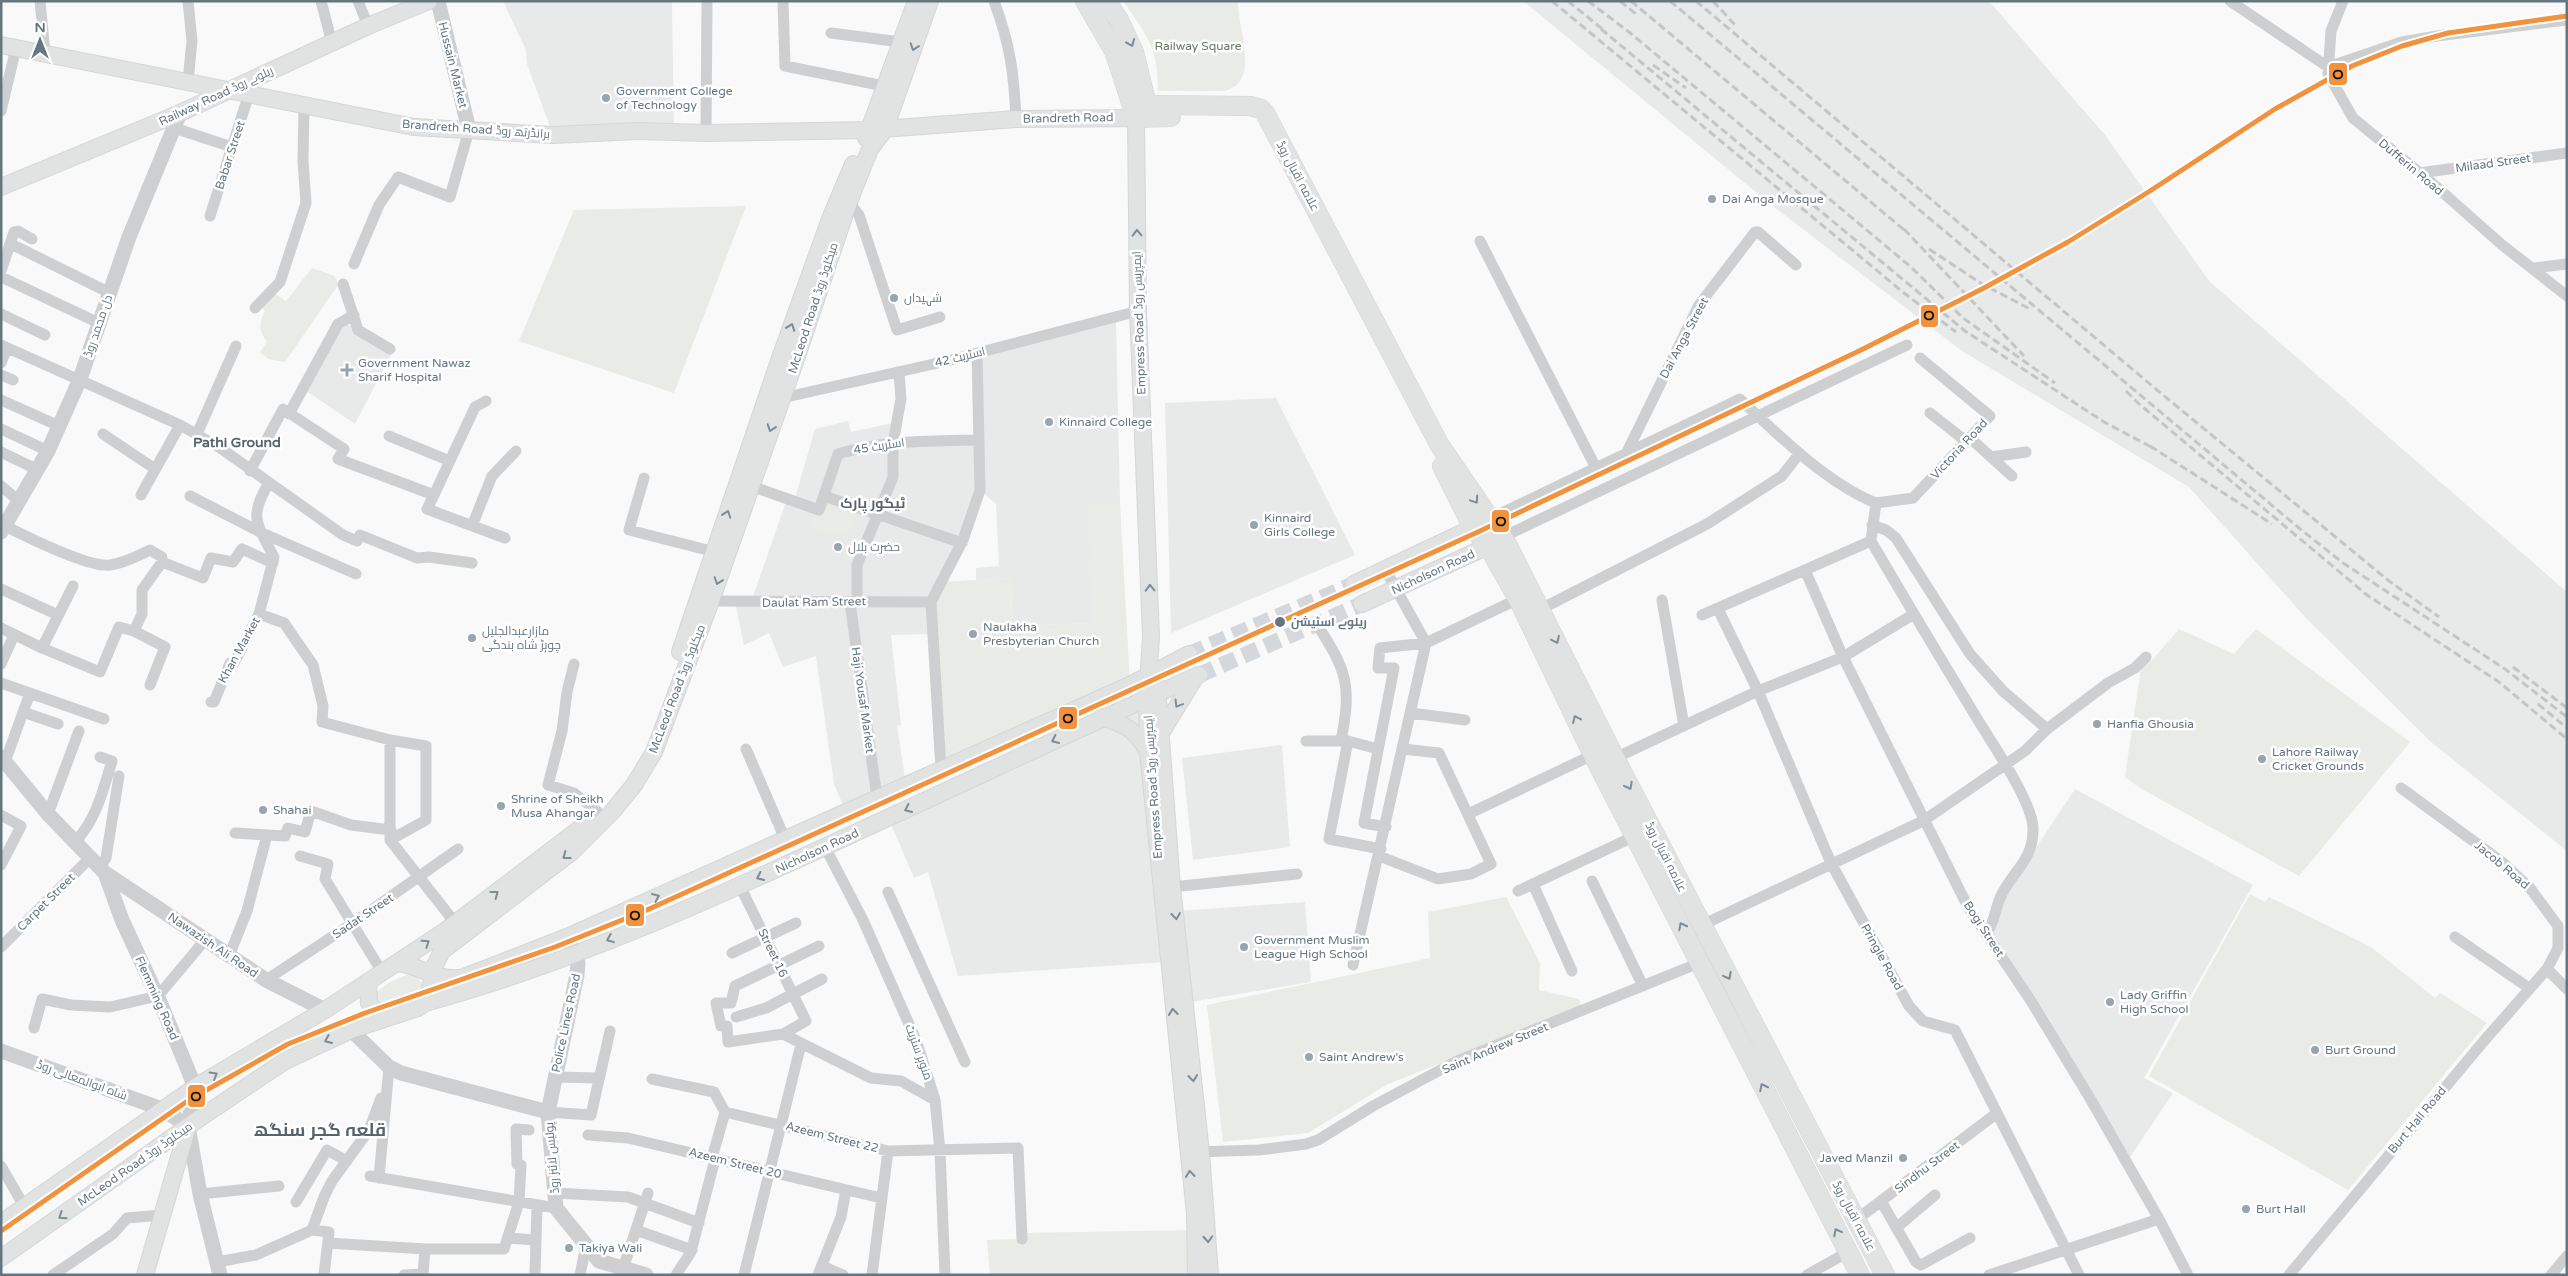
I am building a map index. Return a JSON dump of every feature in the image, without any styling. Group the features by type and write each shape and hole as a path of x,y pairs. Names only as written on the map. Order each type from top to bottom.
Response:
{"main road":[{"name":"Railway Road ریلوے روڈ","path":"1,187 177,121 228,90 368,26 429,1"},
{"name":"McLeod Road میکلوڈ روڈ","path":"1,1222 194,1087 325,1010 456,924 576,834 622,787 645,747 751,486 782,398 788,360 833,211 877,129 884,86 916,1"},
{"name":"McLeod Road میکلوڈ روڈ","path":"1,1258 188,1126 285,1061 351,1030 418,1008 425,1003 431,990 432,974 436,960 450,943 573,851 612,812 634,785 654,752 704,601 715,552 877,129 930,1"},
{"path":"1085,1 1114,51 1136,118"},
{"path":"1106,1 1128,35 1146,101 1150,104 1250,106 1261,108 1268,117"},
{"name":"Brandreth Road برانڈرتھ روڈ","path":"8,46 414,127 553,135 638,131 706,134 877,129"},
{"name":"Brandreth Road","path":"877,129 1016,119 1268,117"},
{"name":"علامہ اقبال روڈ","path":"1268,117 1439,444 1442,467 1541,609 1606,753 1635,836 1860,1275"},
{"name":"Empress Road ایمپریس روڈ","path":"1136,118 1138,311 1151,637 1152,695 1148,752 1210,1275"},
{"name":"Nicholson Road","path":"1354,584 1481,524"},
{"name":"علامہ اقبال روڈ","path":"1496,543 1518,599 1702,925 1885,1275"},
{"name":"Nicholson Road","path":"1362,604 1496,543"},
{"name":"Nicholson Road","path":"432,974 446,979 464,977 567,937 941,770 1190,654"},
{"name":"Nicholson Road","path":"425,1003 470,991 574,953 740,886 1197,675 1161,733"},
{"name":"Empress Road ایمپریس روڈ","path":"1152,695 1161,733 1195,1152 1196,1275"},
{"path":"1102,718 1122,724 1138,734 1148,752"},
{"path":"398,963 416,966 432,974"},
{"path":"368,982 369,1003 382,1020"},
{"path":"145,1275 188,1126"}],"street":[{"path":"40,1 45,53"},
{"path":"188,1 192,41 188,81"},
{"path":"321,1 332,43"},
{"path":"358,1 368,26"},
{"name":"Hussain Market","path":"438,1 469,130"},
{"path":"706,134 707,1"},
{"path":"783,1 785,66 884,86"},
{"path":"994,1 1014,71 1016,119"},
{"path":"2230,1 2328,67 2369,52 2410,41 2567,20"},
{"name":"Dufferin Road","path":"2343,1 2331,31 2328,67 2331,82 2353,118 2501,244 2534,268 2567,296"},
{"path":"831,33 901,42"},
{"path":"1,112 8,46"},
{"name":"Babar Street","path":"210,216 249,94"},
{"path":"255,308 280,282 306,203 303,161 304,106"},
{"path":"177,121 232,147"},
{"name":"دل محمد روڈ","path":"3,529 48,451 80,378 129,237 177,121"},
{"path":"354,264 380,205 398,177 450,197 469,130"},
{"name":"Milaad Street","path":"2419,173 2567,153"},
{"path":"849,202 859,215 898,330 940,317"},
{"path":"1,271 16,231 32,239"},
{"name":"Dai Anga Street","path":"1626,454 1699,305 1756,232 1796,265"},
{"path":"1480,241 1596,468"},
{"path":"11,244 110,293"},
{"path":"2534,268 2567,264"},
{"path":"1,277 99,323"},
{"path":"343,284 358,330 390,350"},
{"name":"اسٹریٹ 42","path":"782,398 977,354 1138,311"},
{"path":"1,314 45,334"},
{"path":"289,414 338,324 354,315"},
{"path":"1496,543 1757,415 1906,345"},
{"path":"1,363 4,346 80,378 180,425 197,434 357,541 360,535 417,558 429,557 472,563"},
{"path":"197,434 236,346"},
{"path":"941,770 931,602 962,543 980,490 977,354"},
{"name":"Victoria Road","path":"1876,503 1913,498 1990,416 1920,358"},
{"name":"Haji Yousaf Market","path":"877,798 853,602 857,566 893,476 892,443 901,399 899,372"},
{"path":"1,375 13,380"},
{"path":"1481,524 1740,399 1800,454 1863,497 1876,503 1871,541 2005,765 2027,804 2033,826 2032,842 2026,861 2000,898 1993,923 1986,934"},
{"path":"1,400 59,426"},
{"path":"486,401 475,407 427,509 505,538"},
{"path":"250,470 283,409 344,449 338,459 434,495"},
{"path":"1930,413 1991,457 2012,476"},
{"path":"141,495 180,425"},
{"path":"1,429 48,451"},
{"path":"102,434 155,470"},
{"path":"389,436 450,461"},
{"name":"اسٹریٹ 45","path":"751,486 819,510 838,454 860,447 892,443 979,440"},
{"path":"472,526 492,476 516,451"},
{"path":"1,452 38,470"},
{"path":"1991,457 2026,452"},
{"path":"1541,609 1707,524 1782,476 1800,454"},
{"path":"644,478 630,530 715,552"},
{"path":"162,562 203,578 211,558 233,562 242,549 273,563 274,557 258,526 255,509 269,483"},
{"path":"1,486 20,502"},
{"path":"190,496 262,533 356,574"},
{"path":"824,496 962,543"},
{"path":"1872,525 1886,530 1896,538 1970,654 2003,691 2047,728"},
{"path":"3,529 73,556 108,566 129,560 150,550 162,557 162,562 142,590 142,614 134,631"},
{"path":"1702,615 1871,541"},
{"name":"Khan Market","path":"211,702 214,702 230,663 234,663 259,614 273,563"},
{"path":"1352,965 1386,827 1426,644 1385,569"},
{"name":"Bogi Street","path":"1806,570 1843,657 1968,907 2031,1001 2091,1100 2159,1219 2188,1275"},
{"path":"42,648 73,586"},
{"path":"1,589 58,615"},
{"path":"1386,827 1364,823 1394,668 1378,668 1380,648 1426,644 1518,599"},
{"path":"1662,600 1684,726"},
{"name":"Daulat Ram Street","path":"704,601 931,602"},
{"name":"Pringle Road","path":"1718,609 1758,691 1831,863 1909,1006 1923,1021 1956,1030 2079,1275"},
{"path":"235,833 285,836 288,828 306,832 311,811 350,825 390,835 426,820 426,746 390,740 322,722 323,706 312,665 284,623 259,614"},
{"path":"1468,814 1606,753 1684,726 1758,691 1843,657 1914,614"},
{"path":"1316,623 1337,656 1346,680 1348,704 1329,839 1380,852 1438,878 1471,874 1491,864 1439,753 1403,749"},
{"path":"1,628 42,648 100,672 119,626 134,631 165,647 150,685"},
{"path":"1,664 14,635"},
{"path":"1702,925 1923,820 2025,751 2047,728 2108,683 2134,668 2146,657"},
{"path":"574,664 567,692 562,731 548,785 574,793 598,812"},
{"path":"1,683 104,719"},
{"path":"30,693 3,760 48,814 99,866 106,858 119,776"},
{"path":"23,712 58,724"},
{"path":"1411,713 1465,720"},
{"path":"48,814 79,731"},
{"path":"390,740 390,835 419,878 456,924"},
{"path":"1306,741 1344,741 1378,748"},
{"path":"746,748 786,839"},
{"path":"76,841 88,827 100,803 112,761 100,757"},
{"name":"Jacob Road","path":"2401,788 2502,862 2530,888 2558,926 2558,948 2547,969"},
{"path":"1,815 21,826 1,865"},
{"path":"229,956 247,911 267,835"},
{"path":"1518,891 1635,836"},
{"name":"منوہر سٹریٹ","path":"825,847 863,920 916,1040 936,1100 945,1275"},
{"name":"Sadat Street","path":"266,980 419,878 458,849"},
{"path":"300,856 328,864 325,879 382,972"},
{"name":"Nawazish Ali Road","path":"99,866 266,980 325,1010"},
{"name":"Carpet Street","path":"1,947 99,866"},
{"name":"Flemming Road","path":"99,866 158,996 194,1087"},
{"path":"1172,887 1297,874"},
{"path":"1592,881 1643,986"},
{"path":"1533,884 1572,971"},
{"name":"Street 16","path":"740,886 806,1021 783,1034"},
{"path":"888,892 965,1062"},
{"path":"732,953 796,923"},
{"name":"Police Lines Road","path":"548,1112 577,975 578,963 567,937"},
{"path":"2455,937 2529,988"},
{"path":"34,1028 42,999 71,1005 110,1007 158,996 205,940"},
{"path":"819,946 735,986 731,1003 716,1003 721,1026 727,1026 728,1042 783,1034 871,1078 901,1081 936,1100"},
{"name":"Saint Andrew Street","path":"1195,1152 1259,1150 1312,1142 1457,1061 1717,955"},
{"path":"2547,969 2567,989"},
{"name":"Burt Hall Road","path":"2289,1275 2529,988 2547,969"},
{"path":"736,1017 766,1008 822,979"},
{"path":"351,1030 389,1068 416,1078 548,1112 591,1115 610,1031"},
{"path":"744,1275 802,1044"},
{"name":"شاہ ابوالمعالی روڈ","path":"1,1051 162,1109 188,1126"},
{"path":"389,1068 375,1177 537,1205 556,1201 628,1197 646,1198 699,1223"},
{"path":"556,1076 599,1078"},
{"path":"652,1079 714,1092 725,1112 692,1250 676,1275"},
{"path":"194,1087 188,1126 200,1194 219,1268 256,1255 312,1230 329,1232 324,1275"},
{"path":"312,1230 324,1197 369,1130 381,1098 386,1100"},
{"name":"پولیس لائنز روڈ","path":"548,1112 556,1201 598,1261 622,1272 646,1275"},
{"name":"Azeem Street 22","path":"725,1112 782,1124 888,1151 1018,1148 1022,1239"},
{"name":"Sindhu Street","path":"1856,1220 1998,1113"},
{"path":"328,1243 424,1249 504,1249 520,1202 521,1165 517,1164 516,1129 529,1130"},
{"name":"Azeem Street 20","path":"588,1135 628,1138 881,1198"},
{"path":"296,1202 327,1150 347,1161"},
{"path":"872,1275 888,1151"},
{"path":"1,1166 24,1206"},
{"path":"200,1194 278,1186"},
{"path":"843,1275 820,1271 841,1217 846,1190"},
{"path":"1896,1228 1935,1194"},
{"path":"622,1272 646,1198"},
{"path":"1882,1201 1916,1262 1921,1265 1970,1238"},
{"path":"534,1275 537,1205"},
{"path":"53,1275 113,1234 127,1218 162,1215"},
{"path":"1989,1275 2159,1219"},
{"path":"636,1230 692,1250"},
{"path":"508,1238 536,1240"},
{"path":"580,1275 586,1246"},
{"path":"404,1275 423,1274 424,1249"},
{"path":"1806,1275 1848,1252"},
{"path":"2551,1275 2567,1256"}],"shaded area":[{"name":"Government College of Technology","path":"503,1 672,1 674,132 553,135 527,64 526,50"},
{"path":"1523,1 1989,1 2105,135 2210,282 2567,592 2567,851 2431,742 2305,617 2189,487 1962,351 1774,207"},
{"path":"1116,320 1120,503 1089,503 1092,623 1012,626 1011,578 976,580 976,568 999,566 996,504 980,490 931,602 933,634 891,635 901,725 897,726 906,785 846,812 834,784 816,656 783,667 769,633 744,645 735,602 751,602 787,499 794,501 815,429 848,421 851,432 897,422 893,443 979,440 980,355"},
{"name":"Government Nawaz Sharif Hospital","path":"342,321 393,351 355,424 302,388"},
{"name":"Kinnaird Girls College","path":"1276,398 1355,555 1171,633 1165,403"},
{"path":"1158,693 1177,911 1305,902 1311,982 1185,1003 1180,961 958,976 928,872 914,878 886,812"},
{"path":"1282,745 1290,847 1193,860 1182,758"},
{"name":"Lady Griffin High School","path":"2075,789 2253,885 2144,1078 2173,1093 2130,1157 1984,926"}],"green space":[{"name":"Railway Square","path":"1123,1 1238,1 1245,53 1245,66 1242,77 1235,86 1224,91 1158,91 1156,63 1150,43"},
{"path":"746,206 674,393 519,341 574,210"},
{"path":"312,268 335,276 338,285 285,362 268,359 260,352 267,342 260,327 265,311 259,303 271,291 286,301"},
{"path":"824,496 859,508 849,535 837,531 835,535 809,527 815,509"},
{"name":"Naulakha Presbyterian Church","path":"1089,503 1120,503 1130,685 941,770 931,602 941,582 1011,578 1012,626 1091,623"},
{"name":"Lahore Railway Cricket Grounds","path":"2179,629 2234,654 2256,629 2410,742 2299,876 2140,788 2125,777 2141,668 2153,659"},
{"name":"Burt Ground","path":"2250,894 2265,902 2269,897 2371,947 2435,998 2440,993 2487,1023 2348,1190 2149,1076"},
{"path":"1506,897 1540,963 1539,990 1579,999 1582,1007 1388,1084 1308,1133 1223,1142 1207,1005 1430,958 1428,912"},
{"path":"409,974 420,980 423,991 402,1004 378,1008 371,996 390,982"},
{"path":"1194,1230 1198,1275 990,1275 987,1240 1022,1239 1022,1233"}],"tunnel":[{"path":"1189,654 1354,584"},
{"path":"1199,675 1362,604"}],"railway":[{"path":"1552,1 1904,293 1956,332"},
{"path":"1568,1 1606,32"},
{"path":"1588,1 1629,32 1911,267 1963,318 2055,383"},
{"path":"1620,1 1636,14"},
{"path":"1631,1 1909,234"},
{"path":"1670,1 2299,528 2343,563 2505,669 2567,717"},
{"path":"1696,1 2157,390 2389,581 2439,617"},
{"path":"1713,1 1736,26"},
{"path":"1601,29 1965,331 2104,422 2155,449"},
{"path":"1653,65 1686,88"},
{"path":"1904,229 2024,356"},
{"path":"1929,249 1982,284 2032,310"},
{"path":"2126,391 2367,595 2499,682 2567,739"},
{"path":"2150,446 2272,524"},
{"path":"2513,667 2567,708"},
{"path":"2538,704 2567,728"}],"transit line":[{"name":"O","path":"1,1231 189,1100 288,1044 365,1013 555,947 647,910 1480,531 1861,350 1984,288 2068,242 2275,109 2352,66 2402,46 2448,33 2567,16"}],"place":[{"name":"Government College of Technology","path":"606,98"},
{"name":"Dai Anga Mosque","path":"1712,199"},
{"name":"شہیداں","path":"894,298"},
{"name":"Government Nawaz Sharif Hospital","path":"347,370"},
{"name":"Kinnaird College","path":"1049,422"},
{"name":"Kinnaird Girls College","path":"1254,525"},
{"name":"حضرت بلال","path":"838,547"},
{"name":"ریلوے اسٹیشن","path":"1280,622"},
{"name":"Naulakha Presbyterian Church","path":"973,634"},
{"name":"مازارعبدالجلیل چوہڑ شاہ بندگی","path":"472,638"},
{"name":"Hanfia Ghousia","path":"2097,724"},
{"name":"Lahore Railway Cricket Grounds","path":"2262,759"},
{"name":"Shrine of Sheikh Musa Ahangar","path":"501,806"},
{"name":"Shahai","path":"263,810"},
{"name":"Government Muslim League High School","path":"1244,947"},
{"name":"Lady Griffin High School","path":"2110,1002"},
{"name":"Burt Ground","path":"2315,1050"},
{"name":"Saint Andrew's","path":"1309,1057"},
{"name":"Javed Manzil","path":"1903,1158"},
{"name":"Burt Hall","path":"2246,1209"},
{"name":"Takiya Wali","path":"569,1248"}],"district":[{"name":"Pathi Ground","path":"237,442"},
{"name":"ٹیگور پارک","path":"873,503"},
{"name":"قلعہ گجر سنگھ","path":"320,1130"}]}
